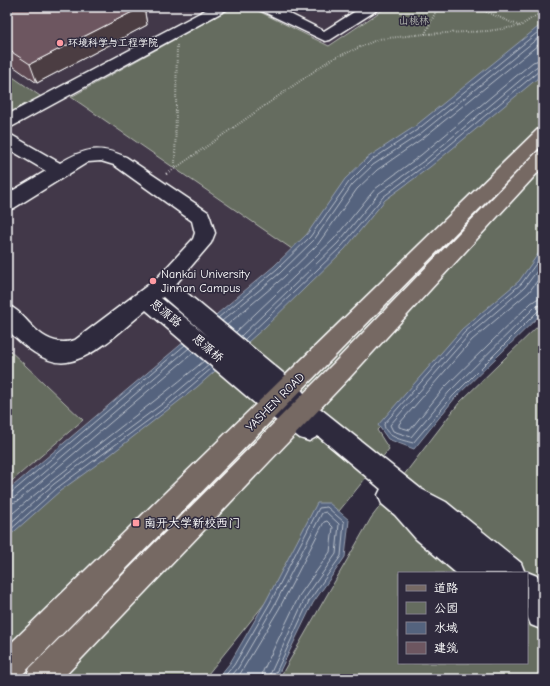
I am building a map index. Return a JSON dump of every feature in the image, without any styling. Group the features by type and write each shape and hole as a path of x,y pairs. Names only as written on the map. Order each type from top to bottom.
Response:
{"main road":[{"name":"YASHEN ROAD","path":"7,668 543,134"},
{"path":"41,679 299,414 543,156"}],"street":[{"path":"7,122 220,7"},
{"path":"265,7 325,37 372,7"},
{"path":"7,140 60,171"},
{"path":"7,203 82,158 94,153 108,155 120,160 201,218 205,233 201,243 155,292 83,347 66,353 48,350 24,333 7,314"},
{"name":"思源路","path":"155,292 192,322"},
{"name":"思源桥","path":"192,322 299,414"},
{"path":"299,414 404,506 425,530 476,572"},
{"path":"299,414 412,498 437,511 510,572"},
{"path":"528,587 533,591 537,614"}],"path":[{"path":"425,34 438,7"},
{"path":"475,7 520,26"},
{"path":"153,184 330,60 379,39 425,34 488,31 520,26 543,11"},
{"path":"175,168 177,30"}],"shaded area":[{"name":"Nankai University Jinnan Campus","path":"7,7 543,7 543,36 7,512"}],"green space":[{"name":"山桃林","path":"233,7 250,7 329,46 387,7 543,7 543,29 292,249 71,97"},
{"path":"543,63 543,256 523,285 377,430 389,449 204,679 7,679 7,522 379,194"},
{"path":"7,73 43,98 7,118"},
{"path":"543,321 543,679 279,679 371,518 459,403"},
{"path":"7,348 83,420 7,485"}],"water":[{"path":"543,23 543,72 538,78 430,167 385,200 345,249 265,327 197,387 110,455 60,491 7,538 7,491 274,266 307,234 345,179 367,158 414,127"},
{"path":"543,247 543,312 455,398 414,449 388,439 378,425 462,329 519,281"},
{"path":"317,503 329,503 349,520 345,557 313,603 276,679 217,679 230,663 266,601"}],"building":[{"name":"环境科学与工程学院","path":"7,7 142,7 30,64 7,49"}],"place":[{"name":"环境科学与工程学院","path":"60,43"},
{"name":"Nankai University Jinnan Campus","path":"153,281"},
{"name":"南开大学新校西门","path":"136,523"}]}
